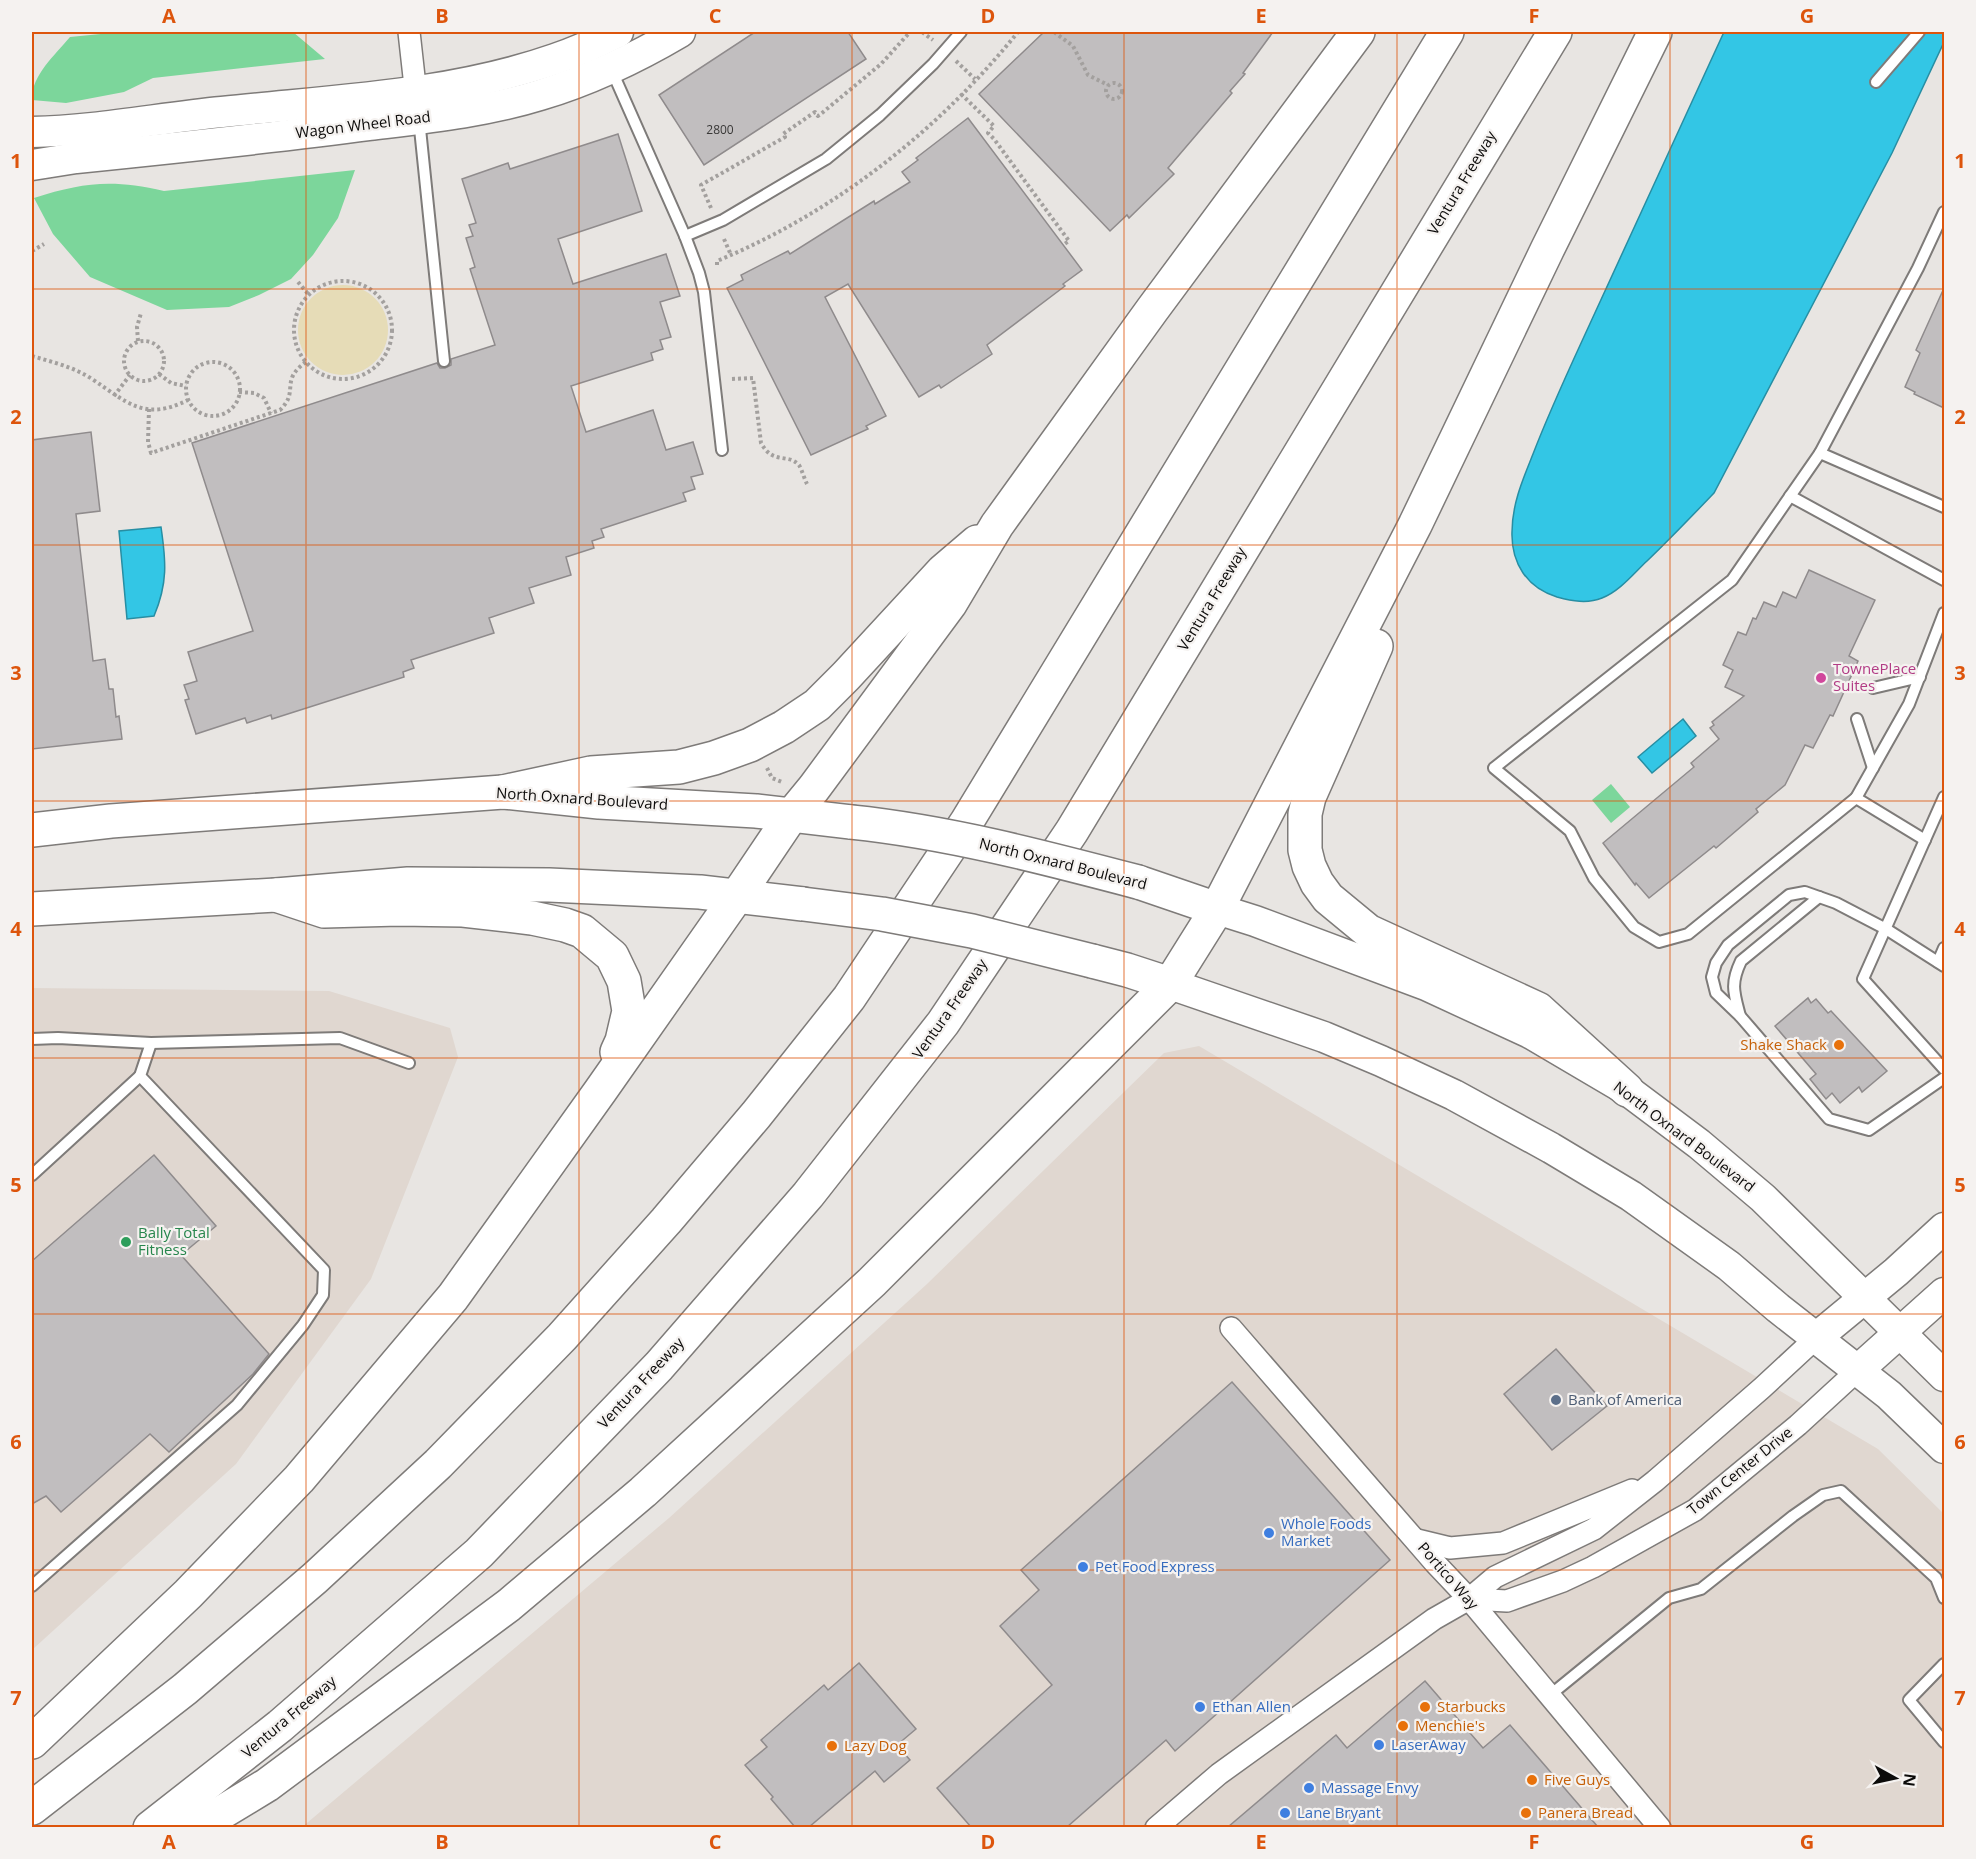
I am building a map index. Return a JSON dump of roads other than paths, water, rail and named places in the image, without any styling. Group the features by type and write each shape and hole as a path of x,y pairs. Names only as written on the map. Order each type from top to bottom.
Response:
{"main road":[{"name":"Wagon Wheel Road","path":"32,165 417,105 484,79 556,59 618,32"},
{"name":"Wagon Wheel Road","path":"32,132 61,131 152,119 417,105 487,109 541,95 611,69 681,32"},
{"path":"32,1742 188,1594 299,1479 453,1297 601,1090 791,816 950,604 997,525 1152,310 1358,32"},
{"path":"32,1808 202,1674 315,1578 438,1464 562,1337 666,1221 763,1106 849,998 966,823 1447,32"},
{"name":"Ventura Freeway","path":"150,1827 280,1726 479,1553 659,1366 808,1195 943,1023 1072,831 1555,32"},
{"path":"196,1827 267,1785 508,1605 643,1492 872,1282 1170,984 1217,909 1415,525 1547,249 1656,32"},
{"path":"503,792 591,773 679,767 750,746 817,705 943,570 997,525"},
{"path":"1415,525 1397,598 1309,797 1304,832 1309,866 1317,883 1328,898 1368,931 1538,1009 1627,1090"},
{"name":"North Oxnard Boulevard","path":"32,830 111,821 503,792 599,802 756,811 946,835 1061,861 1138,882 1255,921 1426,986 1530,1033 1627,1090 1699,1144 1763,1198 1944,1376"},
{"path":"32,909 276,895 408,884 549,885 700,892 882,914 972,931 1127,970 1324,1037 1454,1095 1551,1148 1631,1196 1729,1266 1889,1395 1944,1448"},
{"path":"276,895 324,911 463,910 532,918 582,931 612,956 624,981 629,1011 622,1041 601,1090"},
{"path":"1816,1338 1944,1228"},
{"name":"Town Center Drive","path":"1858,1370 1944,1293"}],"street":[{"path":"409,32 417,105"},
{"name":"Portico Way","path":"1231,1328 1470,1599 1660,1827"},
{"path":"1156,1827 1229,1767 1434,1619 1470,1599 1495,1577 1594,1529 1654,1481 1816,1338"},
{"name":"Town Center Drive","path":"1470,1599 1507,1601 1563,1581 1593,1567 1695,1510 1798,1425 1858,1370"},
{"path":"1417,1540 1450,1548 1503,1543 1654,1481"}],"lane":[{"path":"685,236 717,222 826,159 880,116 933,64 961,32"},
{"path":"1876,82 1919,32"},
{"path":"611,69 685,236 699,273 704,292 722,450"},
{"path":"417,105 444,361"},
{"path":"1944,212 1918,268 1820,453 1732,580 1494,768 1570,831 1594,878 1634,927 1659,942 1688,934 1856,798 1909,704 1944,614"},
{"path":"1820,453 1944,507"},
{"path":"1790,496 1944,580"},
{"path":"1873,688 1920,677"},
{"path":"1857,719 1873,768"},
{"path":"1944,796 1863,979 1944,1069"},
{"path":"1856,798 1925,840"},
{"path":"1944,948 1941,964 1886,929 1836,903 1805,892 1789,896 1728,945 1716,963 1712,977 1716,993 1740,1016 1829,1119 1869,1130 1944,1078"},
{"path":"1740,1016 1735,997 1734,976 1741,961 1819,897"},
{"path":"32,1039 151,1042 340,1038 409,1063"},
{"path":"32,1175 140,1076 151,1042"},
{"path":"32,1586 237,1405 303,1325 323,1295 324,1270 140,1076"},
{"path":"1549,1696 1668,1598 1701,1590 1792,1516 1823,1495 1841,1491 1936,1578 1944,1598"},
{"path":"1944,1664 1909,1700 1944,1742"}],"water":[{"path":"1724,32 1944,32 1944,42 1892,153 1714,493 1615,591 1591,601 1574,601 1557,597 1546,593 1529,581 1514,554 1512,522 1519,492 1563,383"},
{"path":"161,527 165,572 159,604 154,616 127,619 119,531"},
{"path":"1683,719 1696,736 1652,773 1638,757"}],"place":[{"name":"TownePlace Suites","path":"1821,678"},
{"name":"Shake Shack","path":"1839,1045"},
{"name":"Bally Total Fitness","path":"126,1242"},
{"name":"Bank of America","path":"1556,1400"},
{"name":"Whole Foods Market","path":"1269,1533"},
{"name":"Pet Food Express","path":"1083,1567"},
{"name":"Ethan Allen","path":"1200,1707"},
{"name":"Starbucks","path":"1425,1707"},
{"name":"Menchie's","path":"1403,1726"},
{"name":"LaserAway","path":"1379,1745"},
{"name":"Lazy Dog","path":"832,1746"},
{"name":"Five Guys","path":"1532,1780"},
{"name":"Massage Envy","path":"1309,1788"},
{"name":"Lane Bryant","path":"1285,1813"},
{"name":"Panera Bread","path":"1526,1813"}]}
